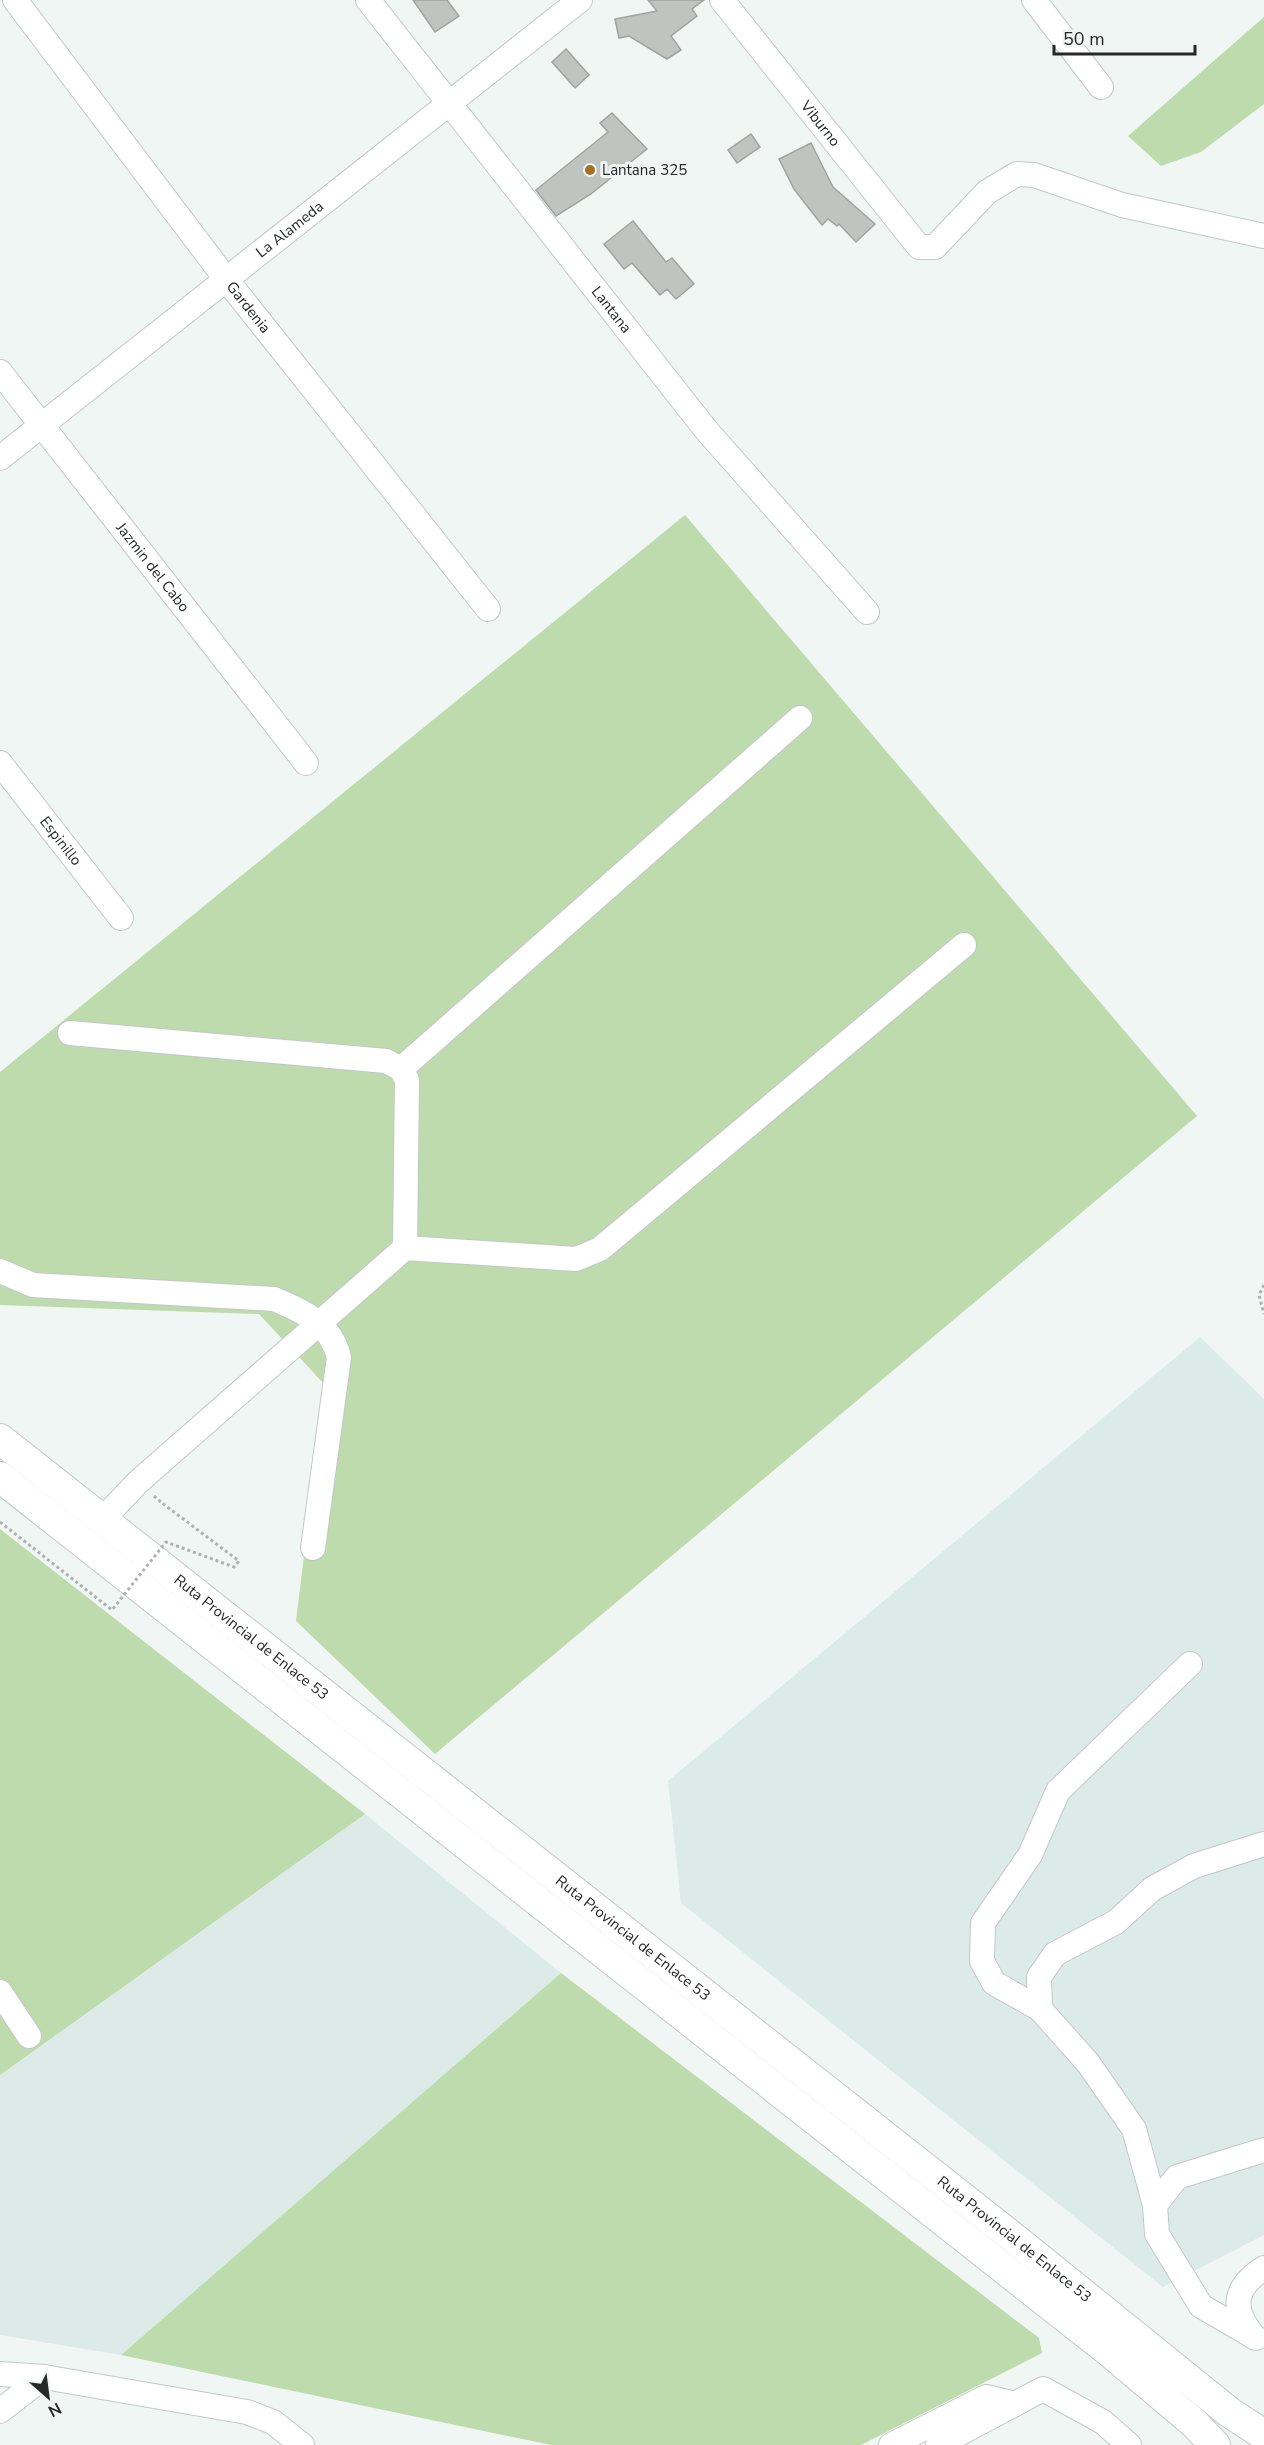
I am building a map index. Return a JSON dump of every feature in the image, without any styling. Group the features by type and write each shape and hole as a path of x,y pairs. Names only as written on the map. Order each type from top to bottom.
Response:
{"main road":[{"name":"Ruta Provincial de Enlace 53","path":"0,1439 1120,2323 1229,2412 1264,2435"},
{"name":"Ruta Provincial de Enlace 53","path":"0,1477 1110,2353 1194,2423 1215,2445"}],"street":[{"name":"Gardenia","path":"15,0 226,279 488,609"},
{"name":"Lantana","path":"368,0 448,105 707,431 867,612"},
{"name":"La Alameda","path":"0,458 580,0"},
{"name":"Viburno","path":"722,0 919,247 935,247 987,192 1017,174 1034,175 1122,205 1264,236"},
{"path":"1034,0 1101,87"},
{"name":"Jazmin del Cabo","path":"0,372 306,763"},
{"path":"401,1069 800,718"},
{"name":"Espinillo","path":"0,764 122,918"},
{"path":"103,1519 138,1482 405,1248 576,1258 600,1249 964,945"},
{"path":"70,1033 386,1061 401,1069 407,1080 405,1248"},
{"path":"0,1271 33,1285 274,1299 302,1311 320,1323 330,1334 339,1358 313,1548"},
{"path":"1190,1664 1058,1791 1030,1855 983,1923 982,1961 994,1983 1040,2008 1088,2063 1134,2129 1155,2205 1157,2234 1201,2306 1260,2342"},
{"path":"1040,2008 1039,1977 1055,1954 1116,1922 1152,1889 1194,1866 1264,1844"},
{"path":"0,1992 29,2036"},
{"path":"1155,2205 1177,2177 1264,2150"},
{"path":"1260,2342 1239,2312 1239,2294 1250,2277 1264,2268"},
{"path":"0,2374 44,2377 247,2412 273,2422 302,2445"},
{"path":"0,2411 44,2377"},
{"path":"938,2445 1043,2389 1103,2422 1129,2445"},
{"path":"891,2445 986,2397 1015,2404"}],"path":[{"path":"1264,1285 1259,1295 1264,1314"},
{"path":"0,1522 112,1610 166,1542 234,1567 239,1561 162,1503"}],"shaded area":[{"path":"1200,1337 1264,1399 1264,2235 1163,2287 681,1903 668,1781"},
{"path":"365,1814 561,1973 121,2355 0,2335 0,2067"}],"green space":[{"path":"1264,17 1264,104 1201,152 1161,166 1128,136"},
{"path":"685,515 1197,1116 435,1754 296,1621 325,1385 259,1314 0,1305 0,1072"},
{"path":"0,1529 365,1814 0,2075"},
{"path":"561,1973 1039,2338 1042,2353 861,2445 551,2445 121,2355"}],"building":[{"path":"413,0 447,0 459,16 435,32"},
{"path":"648,0 704,0 692,9 697,16 671,36 681,50 667,59 629,36 619,38 615,19 657,11"},
{"path":"566,49 589,75 575,88 552,62"},
{"name":"Lantana 325","path":"612,113 647,149 591,194 556,216 536,190 608,132 600,123"},
{"path":"751,134 760,147 737,163 728,150"},
{"path":"811,143 833,187 875,224 856,242 839,224 837,226 828,219 822,225 794,189 779,159"},
{"path":"633,221 666,262 672,258 694,284 676,299 667,289 660,295 632,263 624,269 604,244"}],"place":[{"name":"Lantana 325","path":"590,170"}]}
